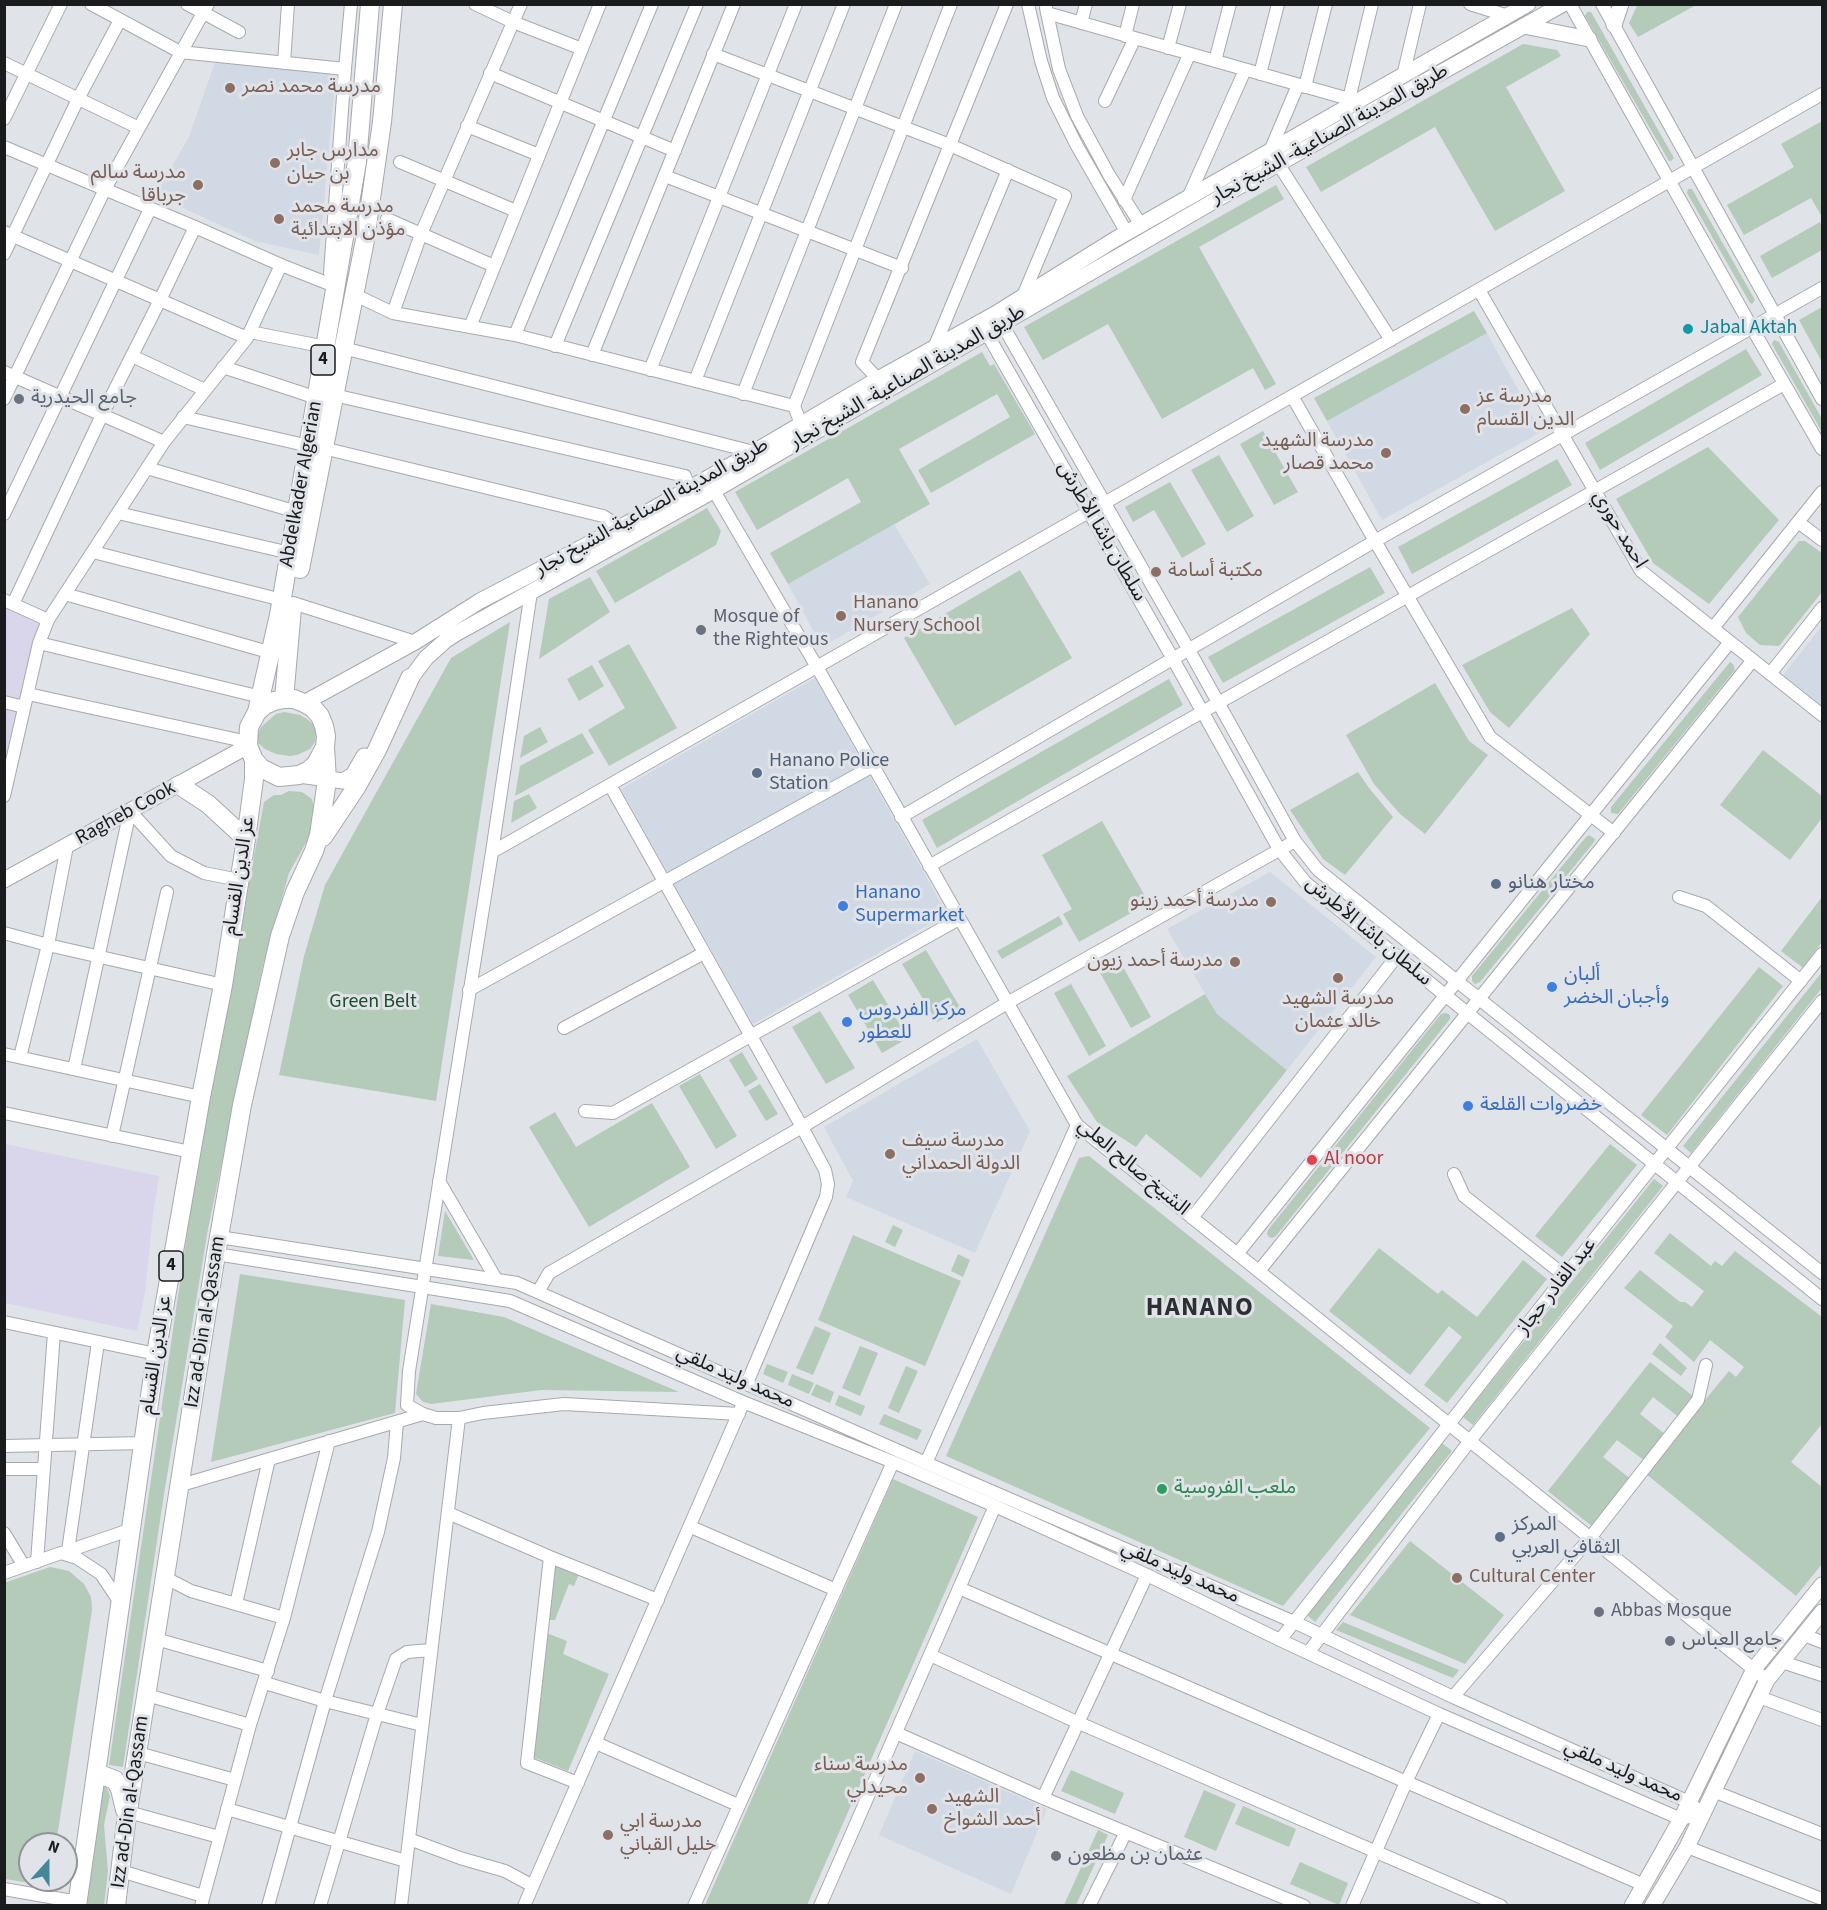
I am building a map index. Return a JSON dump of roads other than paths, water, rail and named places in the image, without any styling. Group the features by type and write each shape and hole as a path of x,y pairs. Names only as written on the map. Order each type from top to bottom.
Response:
{"highway":[{"name":"Abdelkader Algerian","path":"259,705 288,602 334,348 357,162 370,4"},
{"name":"Abdelkader Algerian","path":"340,289 365,240 382,122 393,4"},
{"name":"Abdelkader Algerian","path":"284,699 290,620 288,602 290,553 297,512 316,447"},
{"path":"314,852 368,768 410,678"},
{"path":"284,699 294,699 304,703 320,716 326,736 325,747 316,764 299,775 279,777 261,768 250,750 249,727 259,705 284,699"},
{"name":"Izz ad-Din al-Qassam","path":"116,1905 127,1818 217,1245 242,1105 280,936 295,892 314,852 323,818 327,780 325,747"},
{"name":"عز الدين القسام","path":"97,1773 156,1354 223,984 246,839 254,779 250,750"},
{"path":"179,785 215,810 246,839"},
{"path":"97,1773 115,1780 120,1789 127,1818"},
{"name":"Izz ad-Din al-Qassam","path":"78,1904 97,1773"}],"main road":[{"path":"999,318 1023,296 1127,232 1188,198 1274,157 1352,100 1402,76 1528,4"},
{"name":"طريق المدينة الصناعية- الشيخ نجار","path":"299,775 343,781 353,775 410,678 426,658 446,640 1274,157 1524,27 1563,4"},
{"path":"1614,25 1621,4"},
{"path":"1524,27 1589,39"},
{"name":"طريق المدينة الصناعية-الشيخ نجار","path":"304,703 415,642 480,601 621,527 689,488 710,485 754,452 878,379 934,348 983,327"},
{"name":"Ragheb Cook","path":"4,880 179,785 250,750"},
{"path":"1632,1905 1681,1818 1754,1669 1822,1585"},
{"path":"1652,1905 1687,1847 1767,1680 1822,1612"}],"street":[{"path":"4,119 61,4"},
{"path":"90,4 180,52 345,69"},
{"path":"187,4 206,9 239,32"},
{"path":"284,63 288,4"},
{"path":"340,289 345,69 351,4"},
{"path":"475,4 513,22 582,49"},
{"path":"393,313 421,234 521,4"},
{"path":"470,327 600,4"},
{"path":"515,335 652,4"},
{"path":"555,346 697,4"},
{"path":"592,355 734,4"},
{"path":"650,370 796,4"},
{"path":"695,381 844,4"},
{"path":"742,394 896,4"},
{"path":"801,424 795,406 951,4"},
{"path":"878,379 862,362 1007,4"},
{"path":"1028,4 1041,61 1053,98 1063,121 1115,215 1127,232"},
{"path":"1081,23 1086,4"},
{"path":"1105,100 1130,37 1133,4"},
{"path":"1168,48 1180,4"},
{"path":"1215,61 1230,4"},
{"path":"1260,74 1278,4"},
{"path":"1326,4 1301,86 1274,157 1391,340"},
{"path":"1046,9 1081,23 1352,100 1372,4"},
{"path":"1402,76 1420,4"},
{"path":"1470,4 1508,16"},
{"path":"1570,4 1822,449"},
{"path":"1602,4 1822,399"},
{"path":"4,399 10,375 71,261 105,189 206,9"},
{"path":"1046,9 1059,69 1077,116 1124,200 1141,225"},
{"path":"4,254 9,234 47,165 78,99 120,20"},
{"path":"713,54 950,145 1065,196 1023,296"},
{"path":"1124,200 1190,55"},
{"path":"4,63 139,128"},
{"path":"1188,198 1245,70"},
{"path":"490,73 675,151"},
{"path":"492,852 1822,94"},
{"path":"1063,121 1077,116"},
{"path":"467,126 539,155"},
{"path":"4,147 393,313 515,335 795,406"},
{"path":"400,162 516,211"},
{"path":"934,348 1008,170"},
{"path":"665,176 902,268"},
{"path":"4,514 150,208"},
{"path":"387,219 495,266"},
{"path":"48,620 9,602 195,227"},
{"path":"9,234 160,300 248,335 334,348 754,452"},
{"path":"4,796 39,643 48,620 164,442 248,335 281,266"},
{"path":"901,817 1375,541 1822,288"},
{"name":"احمد حوري","path":"1479,290 1641,571 1822,715"},
{"name":"سلطان باشا الأطرش","path":"999,318 1189,650 1294,841 1318,870 1822,1273"},
{"name":"سلطان باشا الأطرش","path":"983,327 1279,849 1306,883 1822,1299"},
{"path":"132,356 205,390"},
{"path":"223,367 325,396 685,476 689,488"},
{"path":"10,375 164,442"},
{"path":"929,866 1784,384"},
{"path":"1292,396 1490,737 1614,833"},
{"path":"183,417 603,516 621,527"},
{"path":"147,468 297,512"},
{"name":"الشيخ صالح العلي","path":"710,485 817,667 1077,1125 1767,1680"},
{"path":"1713,628 1822,492"},
{"path":"118,513 290,553"},
{"path":"1798,522 1822,540"},
{"path":"93,552 288,602 415,642"},
{"path":"531,592 409,1371 407,1405 436,1418 459,1418 564,1404 739,1414"},
{"path":"65,594 272,653"},
{"path":"1770,674 1822,608"},
{"path":"1237,1254 1730,642"},
{"path":"39,643 259,705"},
{"path":"1259,1272 1753,660"},
{"path":"28,694 250,750"},
{"path":"4,702 24,707"},
{"path":"469,990 873,766"},
{"path":"610,785 825,1170 828,1184 826,1197 747,1383"},
{"path":"130,811 171,856 204,873 239,880"},
{"path":"74,1069 130,811"},
{"path":"538,1292 549,1273 802,1127 1008,1003 1294,841"},
{"path":"20,1057 48,945 67,846"},
{"path":"112,1136 167,892"},
{"path":"1679,897 1707,906 1801,981"},
{"path":"585,1111 613,1113 959,919"},
{"path":"4,933 223,984"},
{"path":"564,1028 704,953"},
{"name":"عبد القادر حجاز","path":"1280,1641 1565,1276 1822,954"},
{"path":"1192,1218 1397,956"},
{"name":"عبد القادر حجاز","path":"1308,1653 1469,1442 1822,1001"},
{"path":"4,1054 201,1097"},
{"path":"4,1113 191,1152"},
{"path":"926,1463 1077,1125"},
{"path":"1454,1174 1464,1196 1565,1276"},
{"path":"439,1181 496,1279"},
{"name":"محمد وليد ملقي","path":"217,1245 425,1269 517,1283 1294,1622 1454,1697 1689,1802 1703,1814"},
{"name":"محمد وليد ملقي","path":"217,1245 510,1301 995,1506 1147,1575 1280,1641 1439,1714 1681,1818 1703,1814"},
{"path":"4,1331 5,1322 156,1354"},
{"path":"37,1562 54,1333"},
{"path":"65,1552 84,1444 98,1342"},
{"path":"1454,1697 1590,1538 1698,1400 1706,1365"},
{"path":"524,1905 691,1527 743,1401"},
{"path":"181,1485 423,1414"},
{"path":"401,1905 459,1418"},
{"path":"268,1905 325,1701 378,1532 394,1458 397,1422"},
{"path":"121,1871 202,1900 250,1725 284,1618 328,1441"},
{"path":"5,1446 144,1443"},
{"path":"236,1604 269,1459"},
{"path":"694,1905 893,1462"},
{"path":"4,1469 44,1469"},
{"path":"820,1905 995,1506"},
{"path":"448,1513 658,1600"},
{"path":"691,1527 836,1590"},
{"path":"4,1573 132,1529"},
{"path":"4,1533 24,1566"},
{"path":"65,1552 101,1574 122,1604"},
{"path":"550,1557 526,1763 579,1783"},
{"path":"1043,1798 1147,1575"},
{"path":"166,1578 191,1591 284,1618"},
{"path":"959,1588 1407,1780 1644,1885"},
{"path":"1804,1635 1822,1642"},
{"path":"156,1639 267,1677 325,1701 422,1725"},
{"path":"320,1905 377,1714 396,1659 407,1652 431,1650"},
{"path":"930,1655 1079,1724 1501,1905"},
{"path":"1782,1662 1822,1675"},
{"path":"147,1695 250,1725"},
{"path":"1759,1697 1822,1720"},
{"path":"1352,1905 1439,1714"},
{"path":"896,1733 1043,1798 1304,1905"},
{"path":"596,1743 738,1805"},
{"path":"138,1753 235,1780"},
{"path":"1713,1791 1822,1834"},
{"path":"227,1809 406,1861"},
{"path":"127,1818 219,1837"},
{"path":"1089,1905 1125,1832"},
{"path":"409,1839 460,1858 506,1870 533,1886"},
{"path":"1687,1847 1822,1899"},
{"path":"4,1889 78,1904"}],"place":[{"name":"مدرسة محمد نصر","path":"230,88"},
{"name":"مدارس جابر بن حيان","path":"275,163"},
{"name":"مدرسة سالم جرباقا","path":"198,185"},
{"name":"مدرسة محمد مؤذن الابتدائية","path":"279,219"},
{"name":"Jabal Aktah","path":"1688,329"},
{"name":"جامع الحيدرية","path":"19,399"},
{"name":"مدرسة عز الدين القسام","path":"1465,409"},
{"name":"مدرسة الشهيد محمد قصار","path":"1386,453"},
{"name":"مكتبة أسامة","path":"1156,572"},
{"name":"Hanano Nursery School","path":"841,616"},
{"name":"Mosque of the Righteous","path":"701,630"},
{"name":"Hanano Police Station","path":"757,773"},
{"name":"مختار هنانو","path":"1496,884"},
{"name":"مدرسة أحمد زينو","path":"1271,902"},
{"name":"Hanano Supermarket","path":"843,906"},
{"name":"مدرسة أحمد زيون","path":"1235,962"},
{"name":"مدرسة الشهيد خالد عثمان","path":"1338,978"},
{"name":"ألبان وأجبان الخضر","path":"1552,987"},
{"name":"مركز الفردوس للعطور","path":"847,1022"},
{"name":"خضروات القلعة","path":"1468,1106"},
{"name":"مدرسة سيف الدولة الحمداني","path":"890,1154"},
{"name":"Al noor","path":"1312,1160"},
{"name":"ملعب الفروسية","path":"1162,1489"},
{"name":"المركز الثقافي العربي","path":"1500,1537"},
{"name":"Cultural Center","path":"1457,1578"},
{"name":"Abbas Mosque","path":"1599,1612"},
{"name":"جامع العباس","path":"1670,1641"},
{"name":"مدرسة سناء محيدلي","path":"920,1778"},
{"name":"الشهيد أحمد الشواخ","path":"932,1809"},
{"name":"مدرسة ابي خليل القباني","path":"608,1835"},
{"name":"عثمان بن مظعون","path":"1056,1856"}],"district":[{"name":"HANANO","path":"1200,1309"}],"park label":[{"name":"Green Belt","path":"373,1003"}]}
